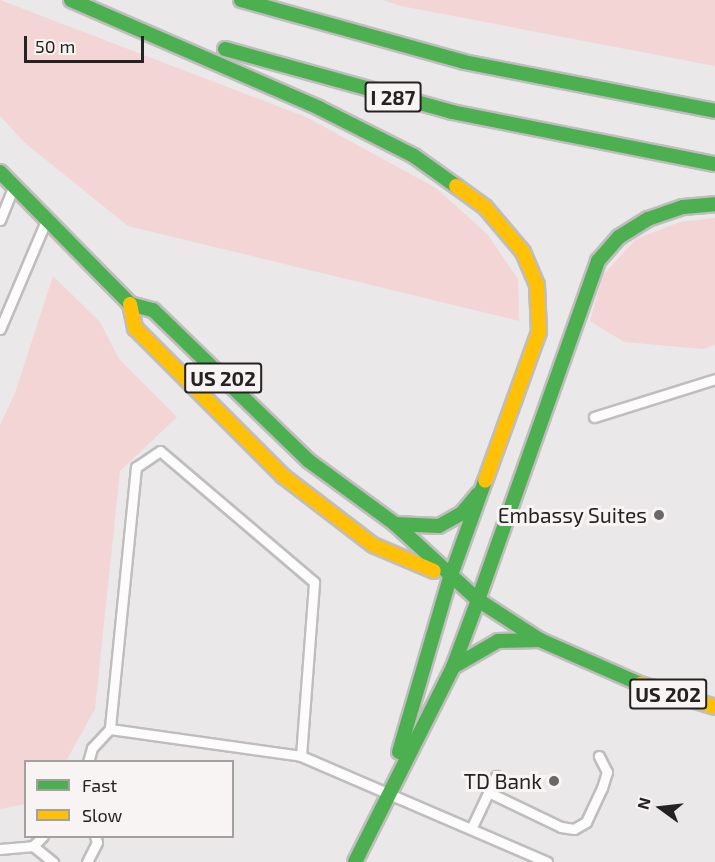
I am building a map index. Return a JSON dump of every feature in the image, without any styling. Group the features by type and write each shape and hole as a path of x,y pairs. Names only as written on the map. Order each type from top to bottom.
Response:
{"main road":[{"path":"71,0 371,132 452,180 500,221 532,269 541,317 534,349 450,578 388,794"},
{"name":"I 287","path":"79,0 166,31 379,93 525,128 715,164"},
{"name":"I 287","path":"241,0 464,62 715,111"},
{"path":"464,62 659,85"},
{"name":"US 202","path":"0,172 130,304 153,310 309,461 395,524 450,578 478,600 540,640 622,678 715,707"},
{"path":"355,862 453,667 597,261 619,237 648,219 683,207 715,204"},
{"name":"US 202","path":"130,304 135,328 283,476 373,544 450,578"},
{"path":"395,524 439,526 462,513 484,486"},
{"path":"453,667 498,641 540,640"}],"lane":[{"path":"0,220 14,186"},
{"path":"0,329 47,218"},
{"path":"594,417 715,380"},
{"path":"89,760 92,748 110,729 136,467 160,451 314,582 301,756"},
{"path":"110,729 301,756 547,862"},
{"path":"488,792 561,827 574,829 586,822 607,772 598,756"},
{"path":"471,829 495,776"},
{"path":"0,849 33,846 42,838"},
{"path":"87,862 97,842 95,838"},
{"path":"33,846 52,862"}],"shaded area":[{"path":"0,0 306,117 436,188 487,234 518,279 519,321 128,226 25,143 0,116"},
{"path":"383,0 715,0 715,66 401,6"},
{"path":"715,218 715,345 703,349 624,342 590,321 603,275 636,239 680,222"},
{"path":"53,276 100,322 119,359 177,417 120,471 95,709 67,760 24,760 24,804 0,809 0,425 15,393"}],"traffic: fast":[{"path":"71,0 319,108 414,156 456,186"},
{"path":"241,0 464,62 715,111"},
{"path":"225,49 452,112 715,164"},
{"path":"0,172 130,304 153,310 309,461 395,524 478,600 540,640 640,684"},
{"path":"478,600 598,261 619,237 648,219 683,207 715,204"},
{"path":"450,578 485,481"},
{"path":"395,524 439,526 462,513 478,494"},
{"path":"399,752 450,578"},
{"path":"355,862 453,667 478,600"},
{"path":"453,667 498,641 540,640"}],"traffic: slow":[{"path":"456,186 485,207 523,252 537,285 539,332 485,481"},
{"path":"130,304 135,328 283,476 373,545 434,571"},
{"path":"640,684 715,707"}],"place":[{"name":"Embassy Suites","path":"659,515"},
{"name":"TD Bank","path":"554,781"}]}
